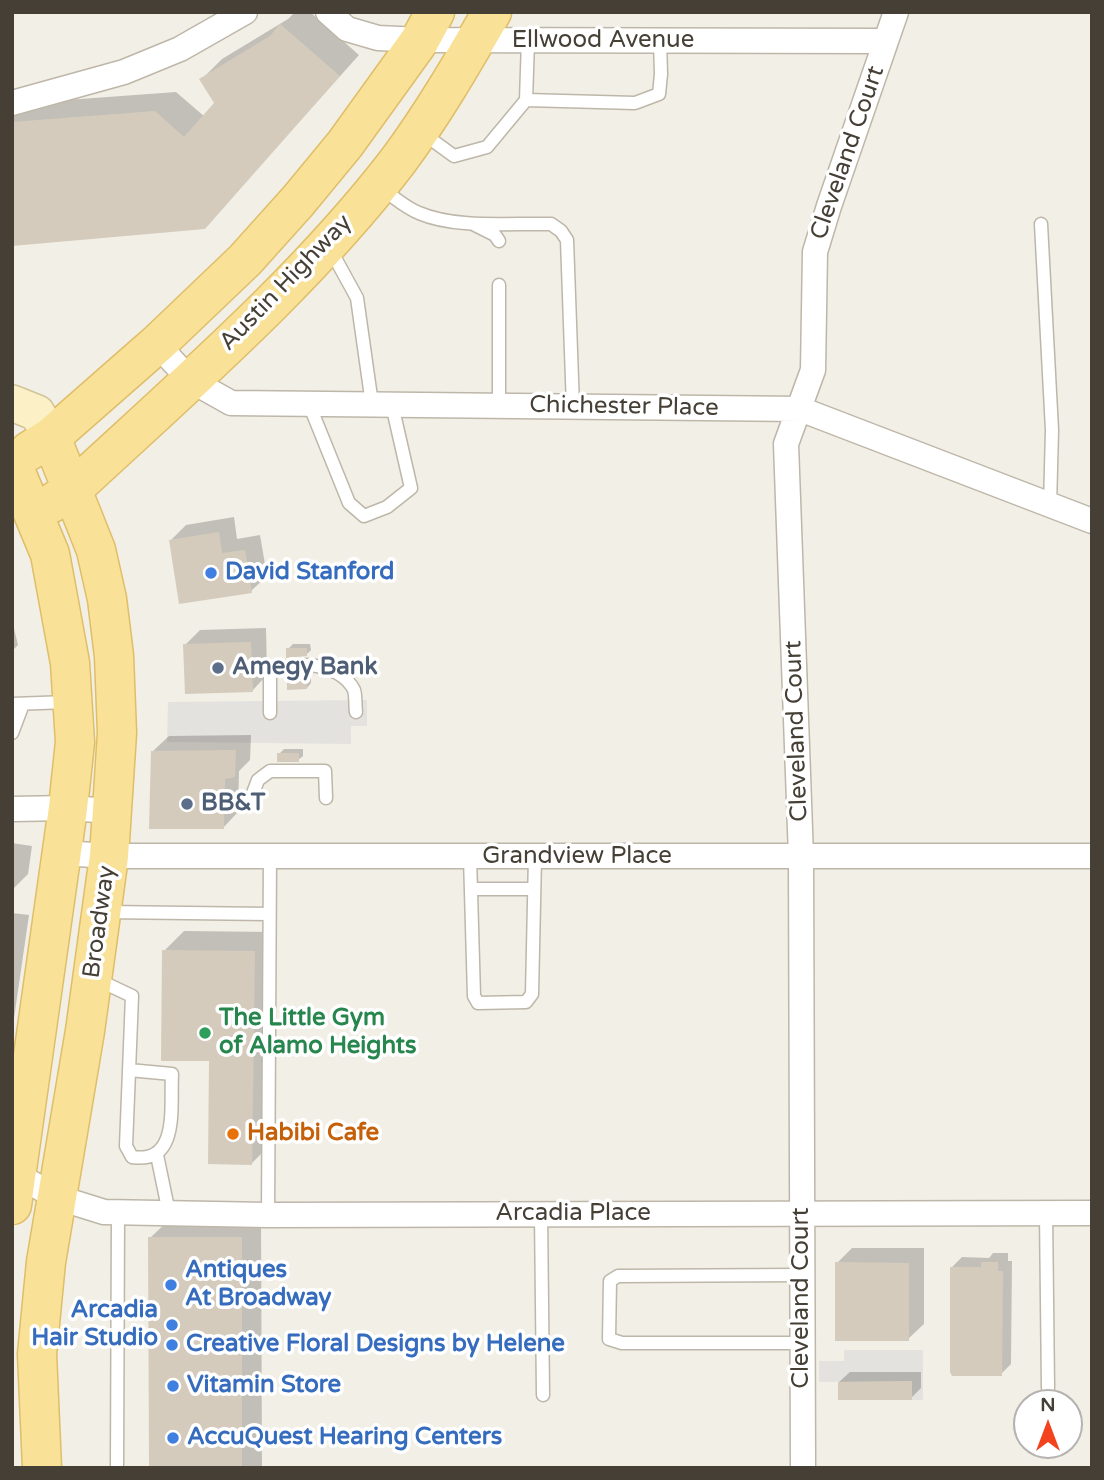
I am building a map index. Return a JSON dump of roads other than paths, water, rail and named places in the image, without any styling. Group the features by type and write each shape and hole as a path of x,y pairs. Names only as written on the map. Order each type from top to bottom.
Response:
{"main road":[{"name":"Austin Highway","path":"12,463 51,437 157,344 245,261 345,144 427,26"},
{"name":"Austin Highway","path":"35,514 73,489 190,380 327,244 398,160 484,27"},
{"name":"Broadway","path":"12,402 37,413 51,437 96,550 107,599 114,656 117,733 109,856 46,1262 37,1354 42,1468"},
{"name":"Broadway","path":"12,463 50,554 70,663 75,742 62,853 14,1184"}],"street":[{"path":"12,103 124,72 180,50 245,12"},
{"name":"Ellwood Avenue","path":"328,12 347,29 377,38 427,26 484,27 527,41 886,41"},
{"name":"Cleveland Court","path":"803,1468 801,857 786,444 813,370 815,252 828,206 896,12"},
{"name":"Chichester Place","path":"157,344 190,380 231,403 800,409 1092,521"},
{"path":"12,809 68,808 112,811"},
{"name":"Grandview Place","path":"62,853 109,856 1092,856"},
{"name":"Arcadia Place","path":"14,1184 104,1212 268,1215 1092,1213"}],"lane":[{"path":"418,130 454,156 487,147 526,100 527,41"},
{"path":"526,100 635,103 659,93 660,41"},
{"path":"377,186 416,212 433,218 470,222 551,224 561,231 567,240 573,407"},
{"path":"470,222 495,235 499,241"},
{"path":"1041,223 1052,430 1050,506"},
{"path":"309,404 349,503 364,516 387,507 411,488 382,404 357,298 327,244"},
{"path":"499,285 499,406"},
{"path":"270,713 270,674 279,668 316,666 341,674 355,692 356,712"},
{"path":"12,733 18,704 72,702"},
{"path":"250,801 258,780 270,771 325,771 326,798"},
{"path":"268,1215 270,855"},
{"path":"470,857 474,996 478,1003 526,1002 532,994 535,857"},
{"path":"471,890 534,889"},
{"path":"101,912 269,914"},
{"path":"92,978 132,996 125,1146 132,1157 143,1159 157,1155 168,1141 172,1074 130,1069"},
{"path":"157,1155 169,1213"},
{"path":"117,1468 118,1212"},
{"path":"541,1213 542,1395"},
{"path":"1046,1213 1048,1388"},
{"path":"802,1275 618,1276 610,1280 609,1327 609,1339 622,1343 802,1343"}],"place":[{"name":"David Stanford","path":"211,573"},
{"name":"Amegy Bank","path":"218,668"},
{"name":"BB&T","path":"187,804"},
{"name":"The Little Gym of Alamo Heights","path":"205,1033"},
{"name":"Habibi Cafe","path":"233,1134"},
{"name":"Antiques At Broadway","path":"171,1285"},
{"name":"Arcadia Hair Studio","path":"172,1325"},
{"name":"Creative Floral Designs by Helene","path":"172,1345"},
{"name":"Vitamin Store","path":"173,1386"},
{"name":"AccuQuest Hearing Centers","path":"173,1438"}]}
